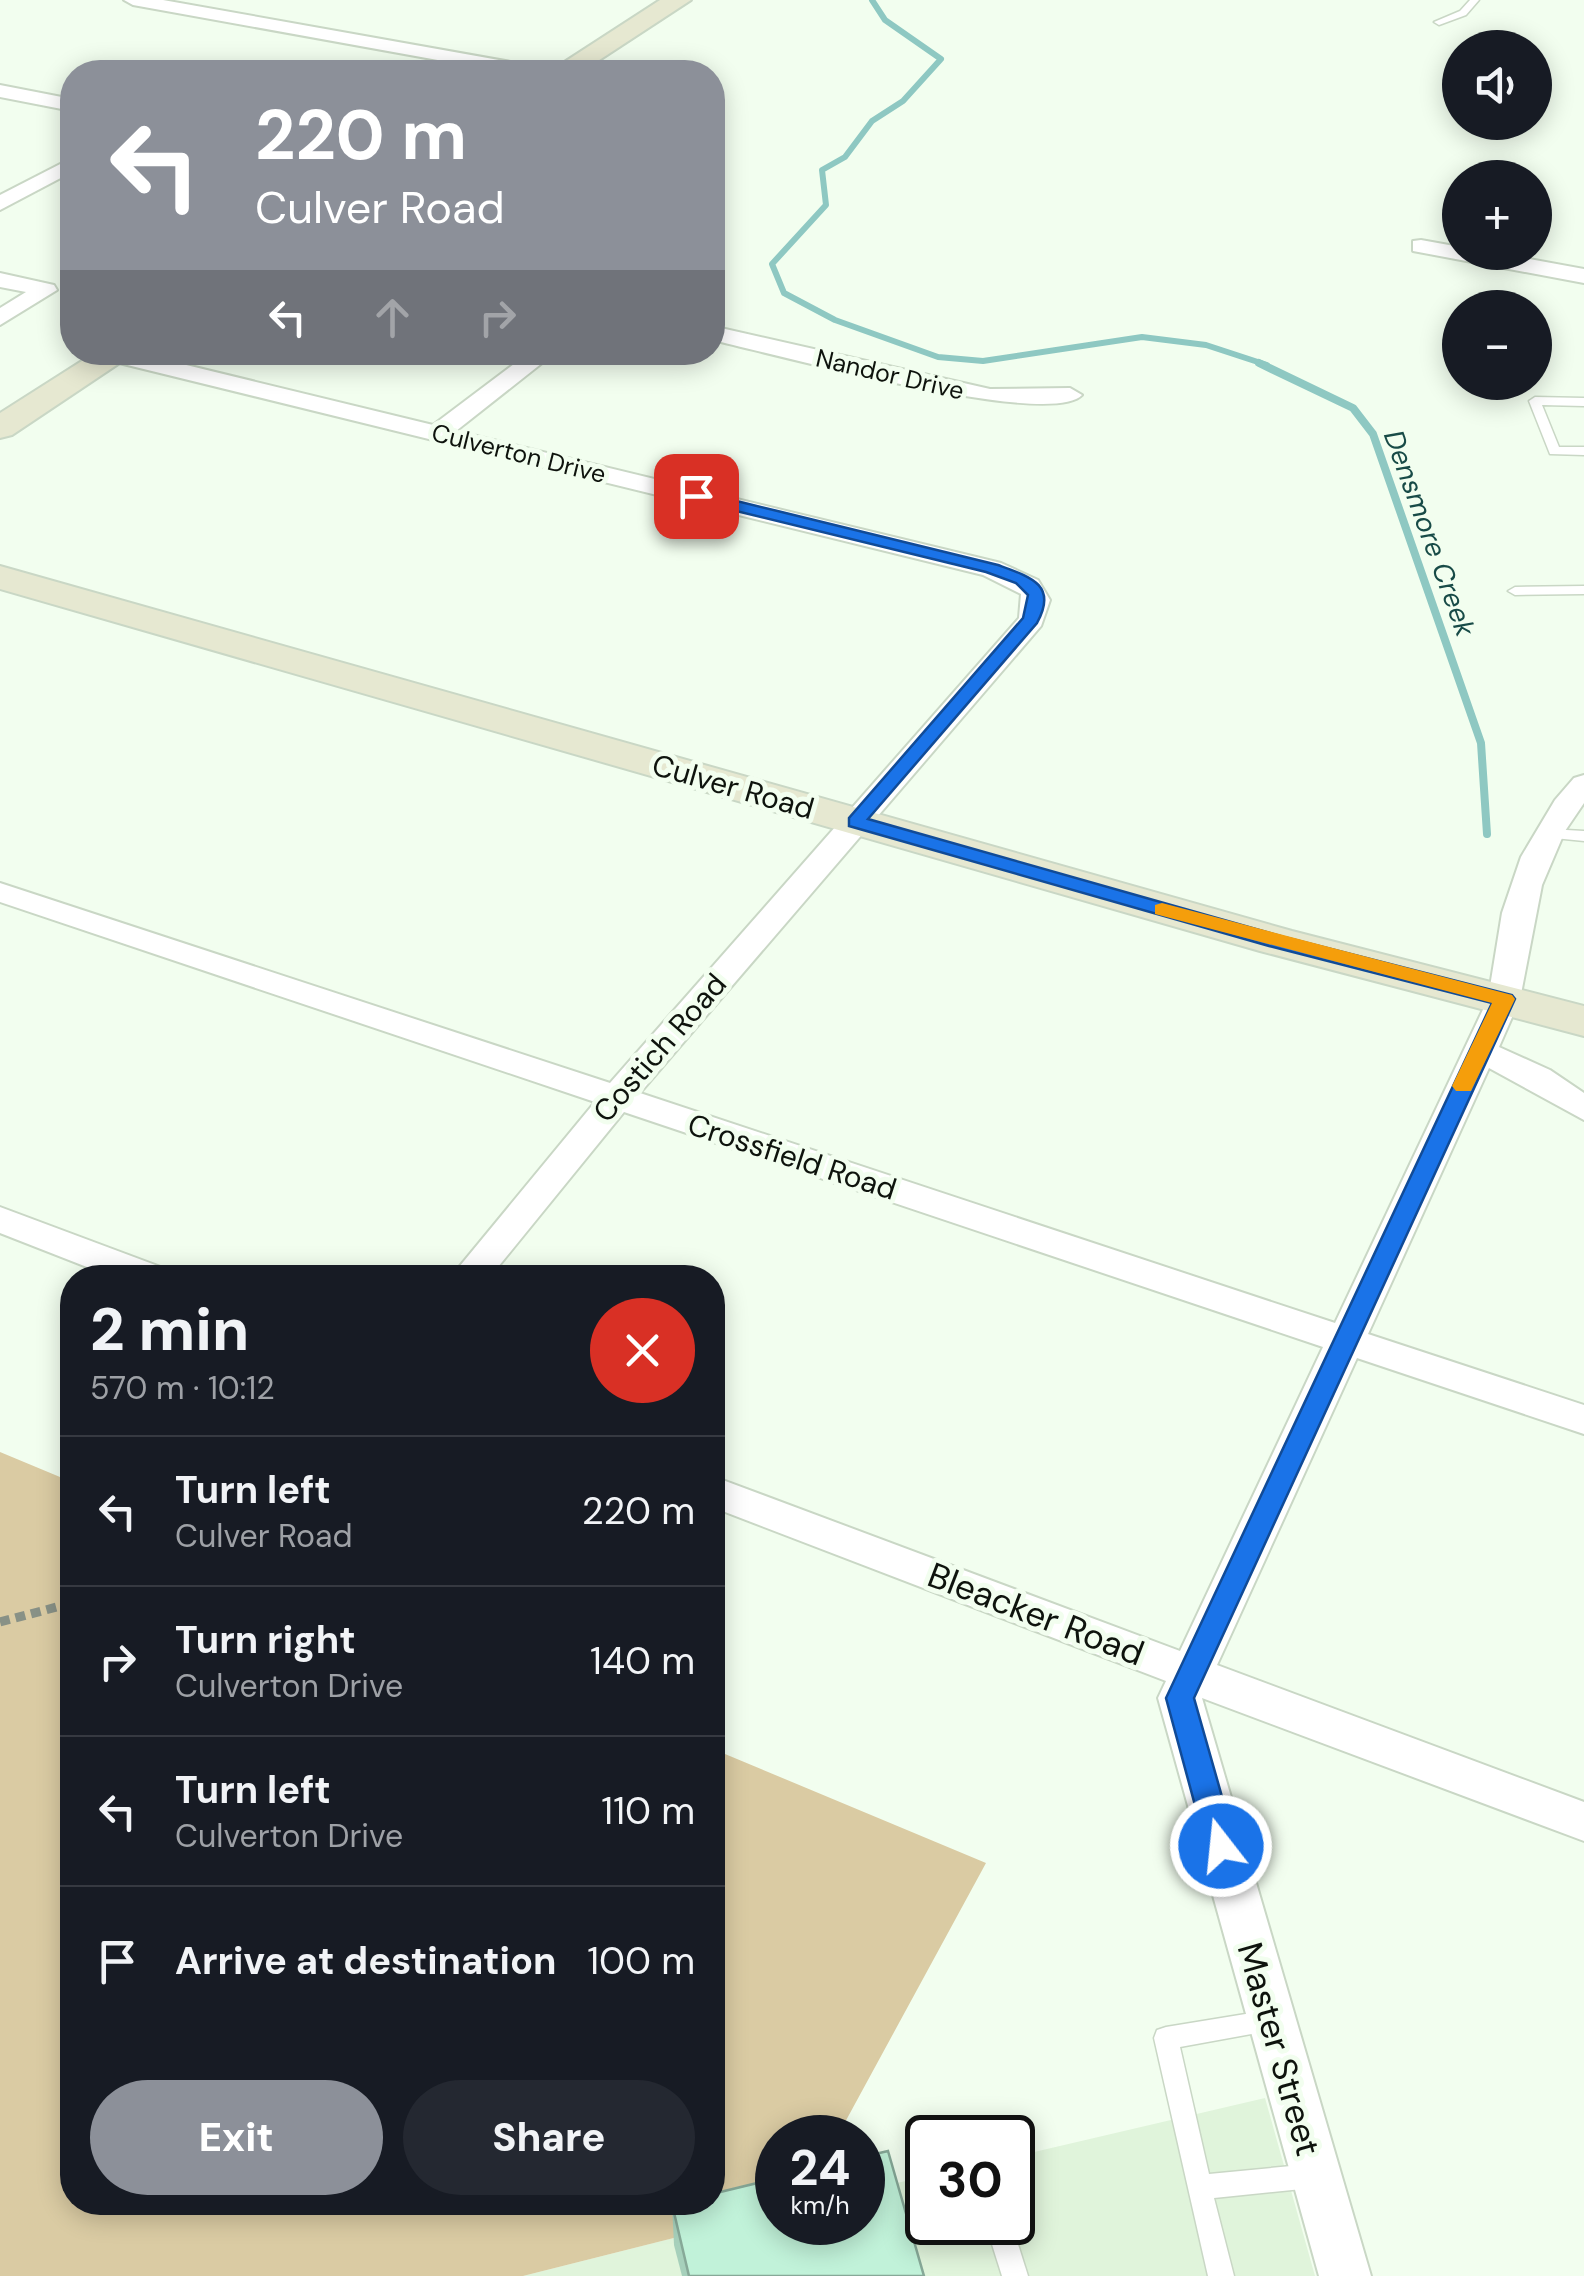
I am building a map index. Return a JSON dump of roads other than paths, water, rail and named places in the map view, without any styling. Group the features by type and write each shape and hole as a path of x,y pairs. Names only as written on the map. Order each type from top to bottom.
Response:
{"main road":[{"path":"582,60 678,0"},
{"path":"0,428 100,365"},
{"name":"Culver Road","path":"0,577 1276,942 1584,1021"}],"street":[{"path":"134,0 188,4 472,60"},
{"path":"0,91 60,104"},
{"path":"0,204 60,171"},
{"path":"1422,246 1574,269"},
{"path":"0,280 46,290 0,318"},
{"name":"Nandor Drive","path":"725,337 990,396 1070,394"},
{"name":"Culverton Drive","path":"162,365 992,569 1030,586 1038,601 1031,620 856,822"},
{"path":"438,433 528,365"},
{"name":"Master Street","path":"1345,2276 1180,1698 1504,999 1516,916 1549,834 1584,784"},
{"name":"Costich Road","path":"479,1265 616,1099 856,822"},
{"name":"Crossfield Road","path":"0,892 1584,1420"},
{"path":"1480,1051 1538,1078 1584,1109"},
{"path":"0,1219 119,1265"},
{"name":"Bleacker Road","path":"725,1496 1584,1822"}],"lane":[{"path":"1438,22 1463,12 1475,0"},
{"path":"1584,402 1535,401 1554,450 1584,451"},
{"path":"1515,591 1584,590"},
{"path":"1549,834 1584,836"},
{"path":"1222,2276 1166,2038 1270,2021"},
{"path":"1199,2187 1316,2176"},
{"path":"1005,2245 1015,2276"}],"waterway":[{"name":"Densmore Creek","path":"872,0 885,20 941,59 903,101 872,121 845,157 822,170 826,205 772,264 784,293 835,320 938,357 983,361 1142,337 1206,345 1267,365"},
{"name":"Densmore Creek","path":"1259,363 1353,408 1373,434 1481,743 1487,834"}]}
